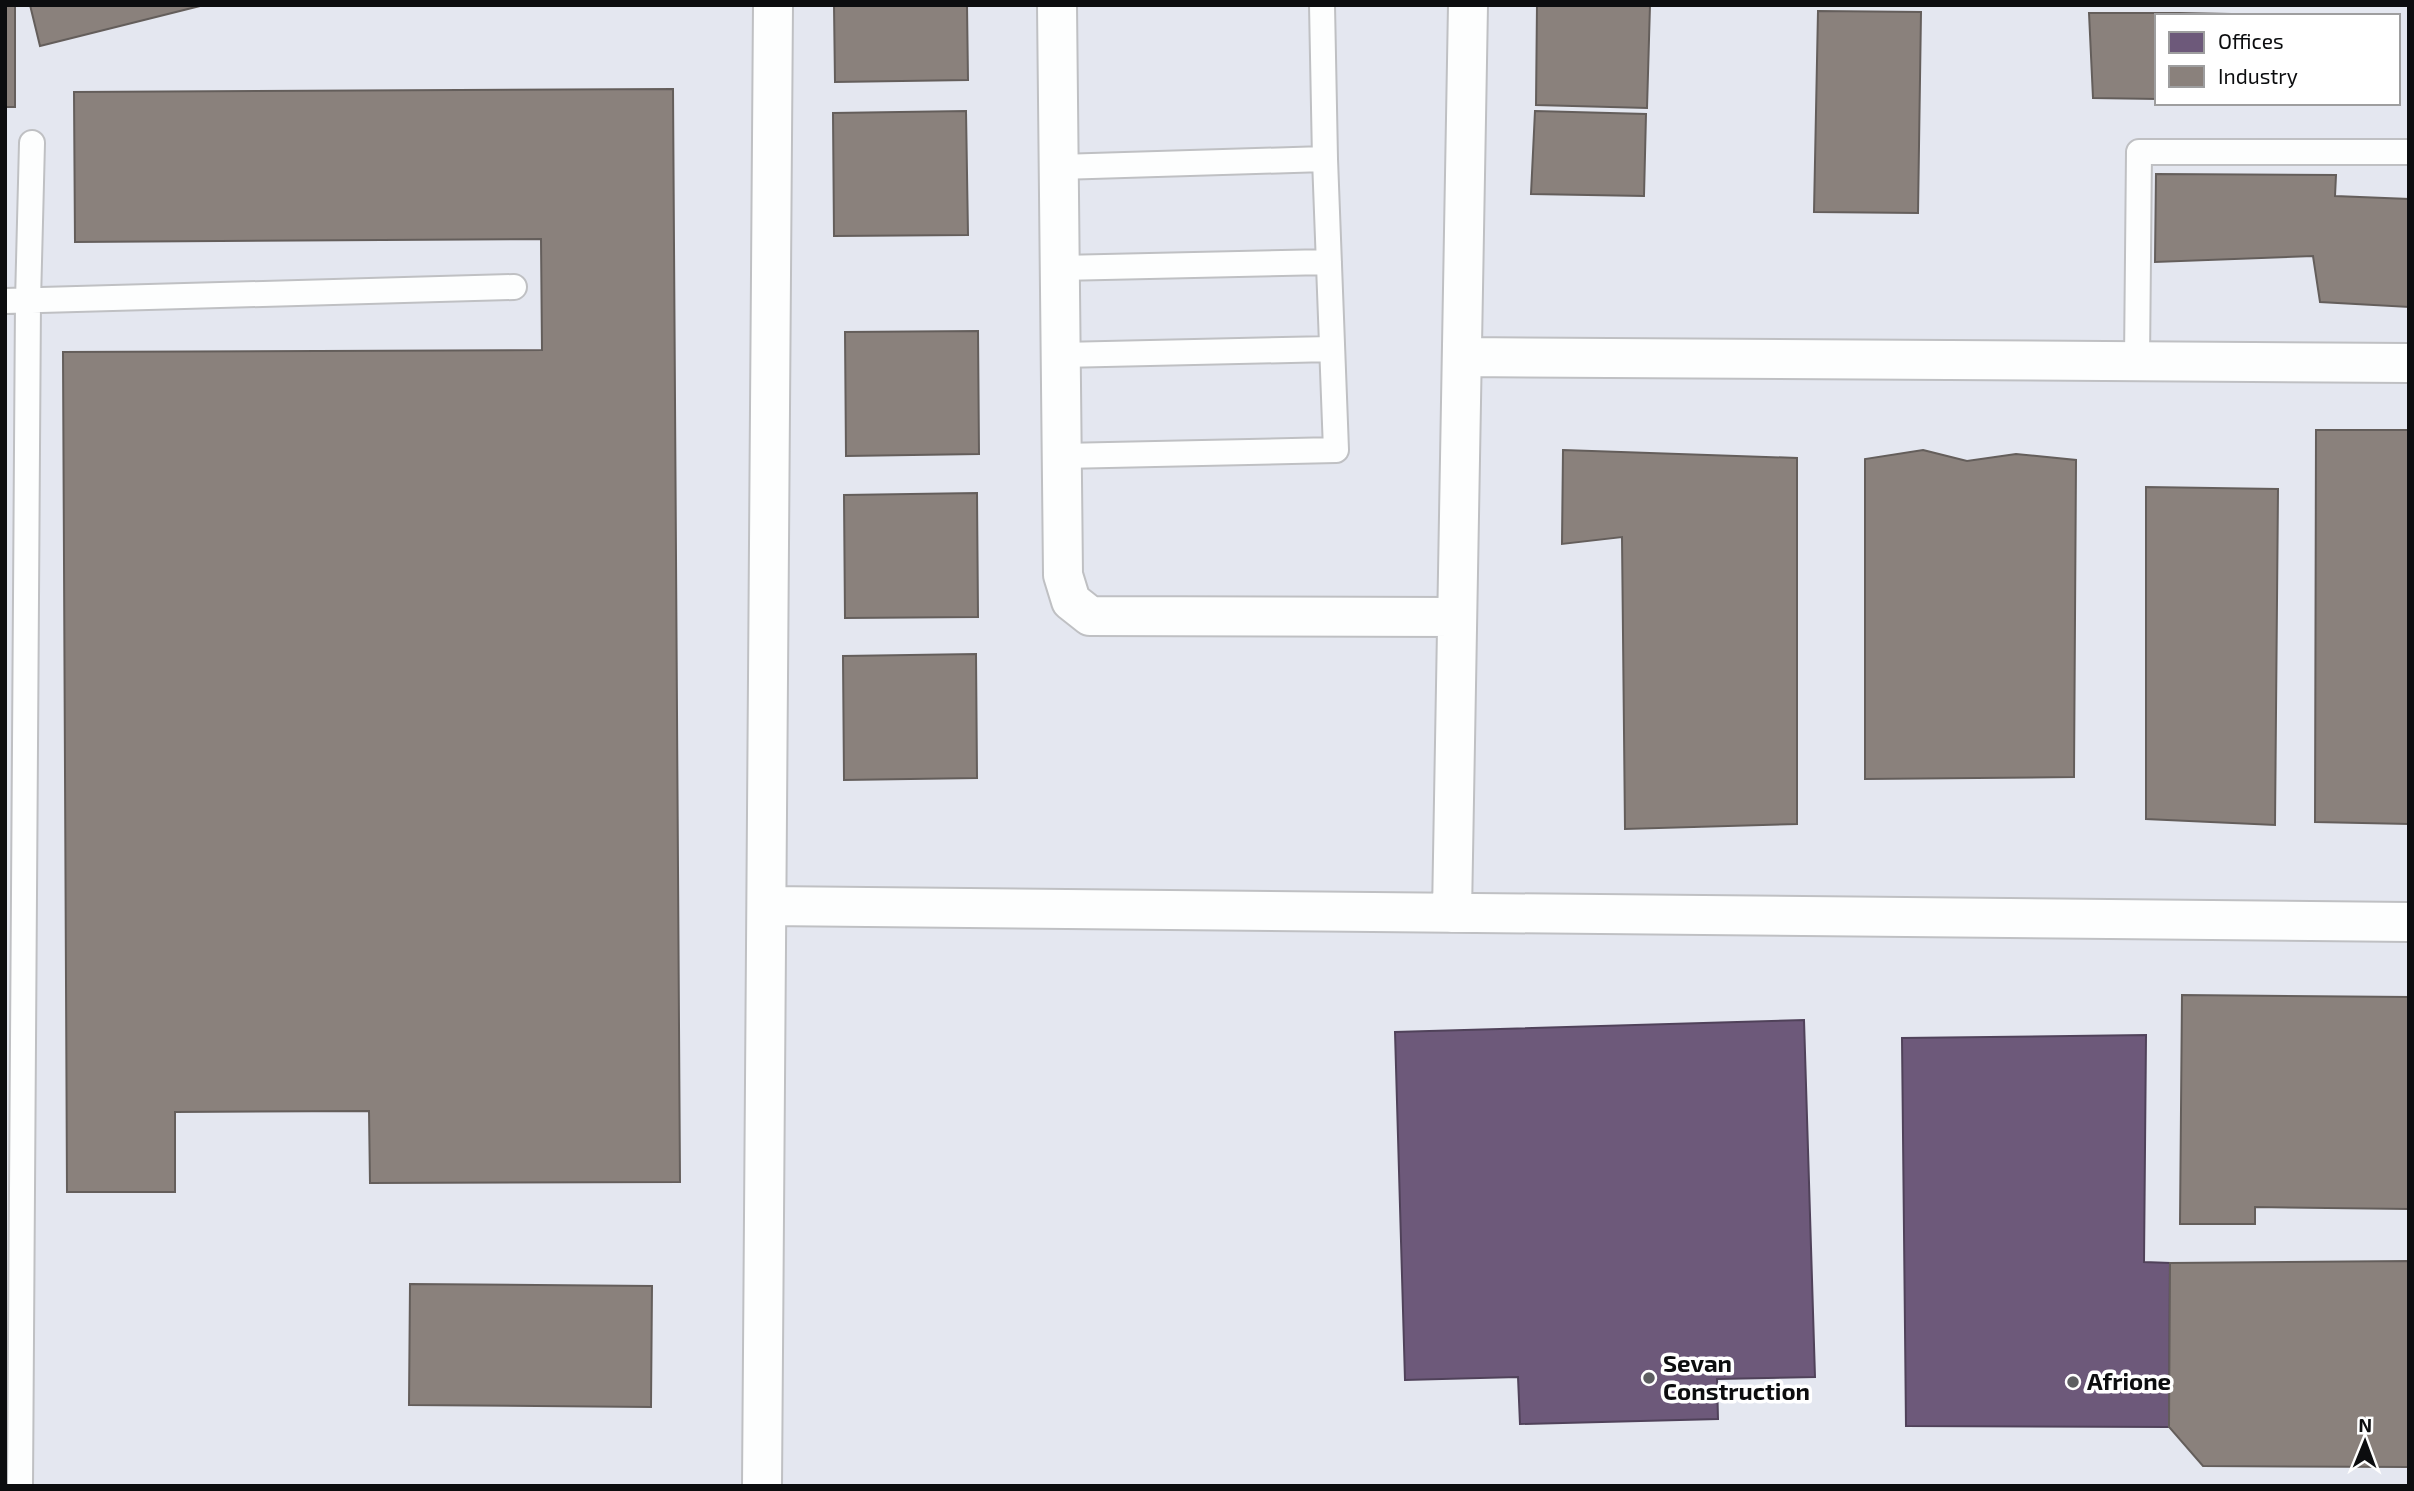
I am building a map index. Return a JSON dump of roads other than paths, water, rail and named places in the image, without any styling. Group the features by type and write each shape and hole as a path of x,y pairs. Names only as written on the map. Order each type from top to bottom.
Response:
{"street":[{"path":"762,1486 773,5"},
{"path":"1057,5 1063,575 1071,601 1090,616 1457,617"},
{"path":"1452,913 1468,5"},
{"path":"1463,357 2409,363"},
{"path":"768,906 2409,922"}],"lane":[{"path":"1062,456 1336,450 1322,5"},
{"path":"20,1486 16,301 32,143"},
{"path":"2137,361 2138,152 2409,152"},
{"path":"1059,167 1325,159"},
{"path":"1060,268 1329,262"},
{"path":"16,301 514,287"},
{"path":"1061,355 1332,349"}],"place":[{"name":"Sevan Construction","path":"1649,1378"},
{"name":"Afrione","path":"2073,1382"}]}
